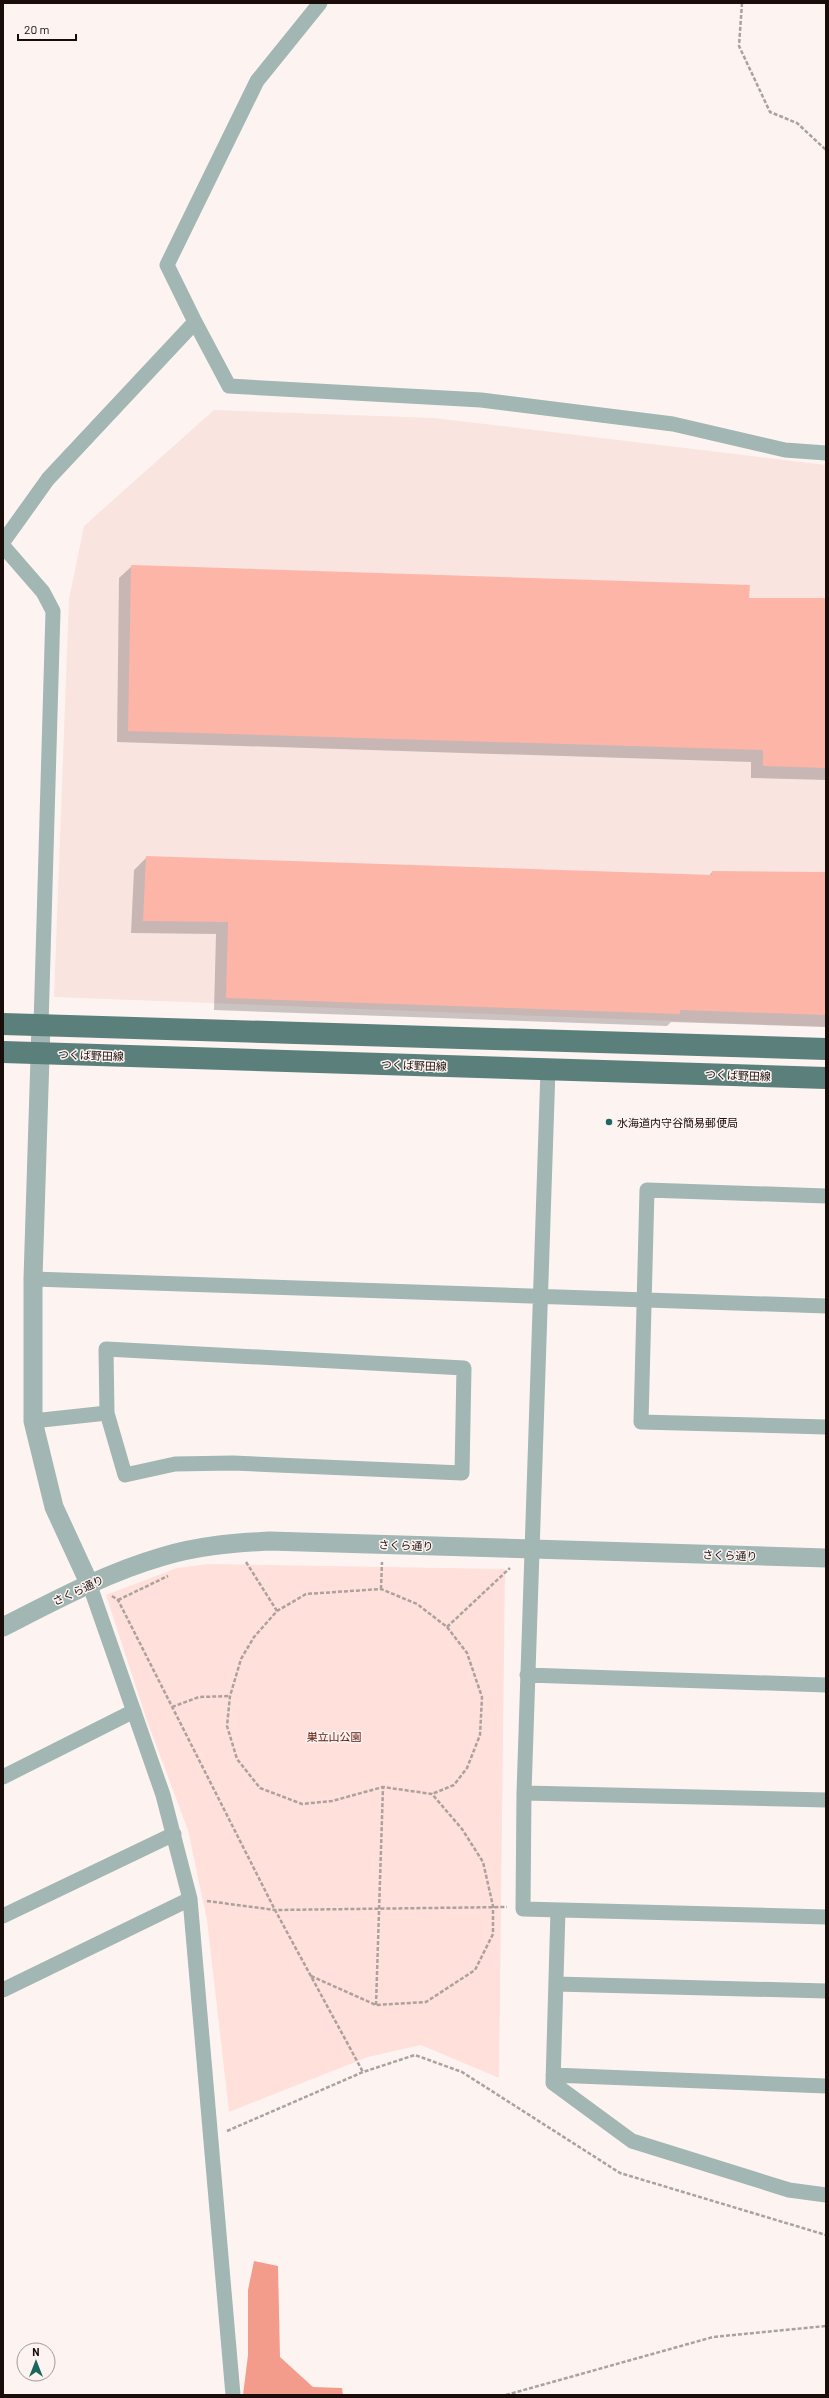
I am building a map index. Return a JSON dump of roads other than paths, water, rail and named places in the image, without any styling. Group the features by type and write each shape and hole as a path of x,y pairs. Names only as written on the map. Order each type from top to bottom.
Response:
{"main road":[{"path":"3,1024 826,1049"},
{"name":"つくば野田線","path":"3,1052 826,1078"}],"street":[{"path":"320,3 257,81 167,265 194,322 229,386 481,400 673,424 785,450 826,453"},
{"path":"3,542 48,479 194,322"},
{"path":"3,546 43,592 53,611 33,1279 33,1421 54,1507 89,1583 134,1711 174,1834 190,1899 212,2138 233,2395"},
{"path":"548,1069 527,1675 523,1909 826,1917"},
{"path":"826,1196 647,1190 641,1422 826,1427"},
{"path":"33,1279 826,1306"},
{"path":"106,1348 464,1368 462,1472 233,1463 175,1464 125,1475 107,1413 106,1348"},
{"path":"33,1421 107,1413"},
{"name":"さくら通り","path":"3,1627 89,1583 160,1557 234,1543 269,1541 826,1558"},
{"path":"527,1675 826,1685"},
{"path":"3,1777 134,1711"},
{"path":"524,1793 826,1800"},
{"path":"3,1916 174,1834"},
{"path":"3,1990 190,1899"},
{"path":"558,1910 553,2083 632,2141 789,2190 826,2195"},
{"path":"556,1984 826,1990"},
{"path":"553,2075 826,2086"}],"place":[{"name":"水海道内守谷簡易郵便局","path":"609,1122"}],"park label":[{"name":"巣立山公園","path":"334,1736"}]}
